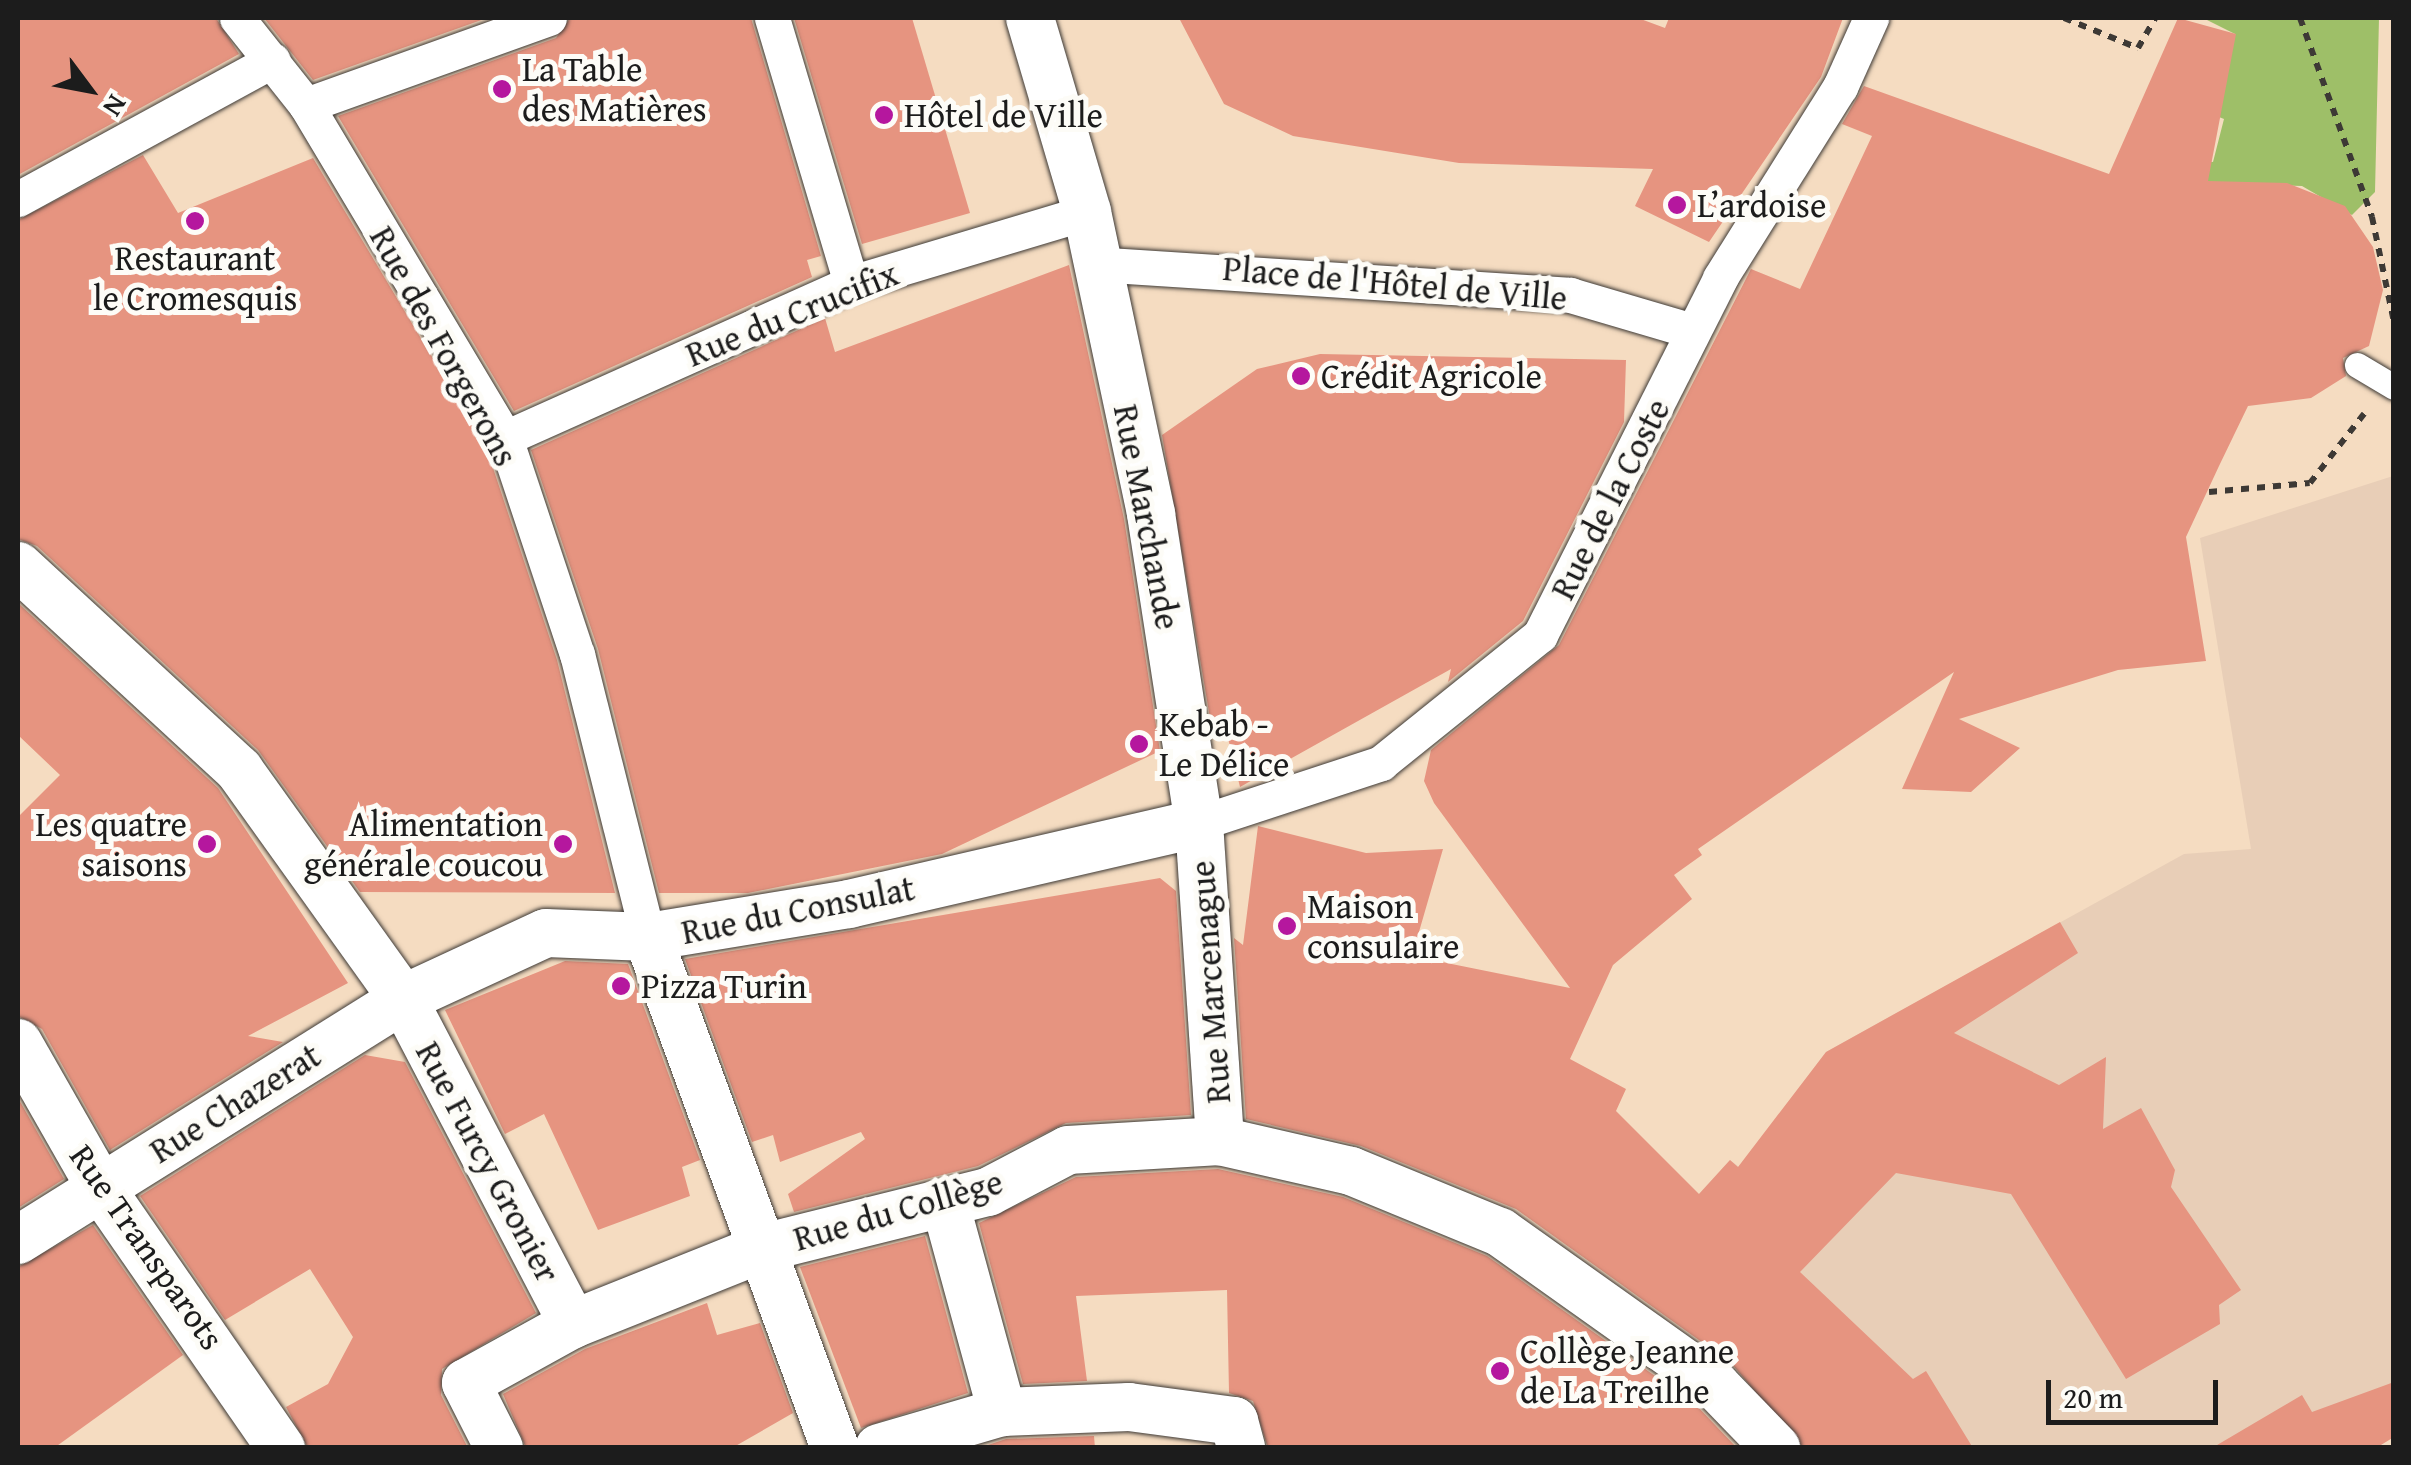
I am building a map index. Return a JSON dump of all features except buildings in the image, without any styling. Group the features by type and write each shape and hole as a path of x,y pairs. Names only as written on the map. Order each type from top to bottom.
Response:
{"street":[{"name":"Rue des Forgerons","path":"237,18 306,105 504,438 576,654 648,937"},
{"path":"306,105 549,18"},
{"path":"772,18 851,282"},
{"path":"1030,18 1088,212"},
{"name":"Rue de la Coste","path":"1200,823 1381,763 1540,635 1692,331 1840,88 1871,18"},
{"path":"18,199 274,60"},
{"name":"Rue du Crucifix","path":"504,438 851,282 1088,212"},
{"name":"Rue Marchande","path":"1088,212 1094,264 1151,514 1200,823"},
{"name":"Place de l'Hôtel de Ville","path":"1094,264 1570,295 1692,331"},
{"name":"Rue Furcy Gronier","path":"18,566 239,770 404,999 573,1324"},
{"name":"Rue du Consulat","path":"404,999 546,933 648,937 849,904 1200,823"},
{"name":"Rue Marcenague","path":"1200,823 1220,1141"},
{"path":"648,937 835,1448"},
{"name":"Rue Chazerat","path":"18,1240 404,999"},
{"name":"Rue Transparots","path":"18,1043 100,1186 281,1448"},
{"name":"Rue du Collège","path":"499,1448 466,1383 573,1324 762,1248 988,1192 1068,1150 1220,1141 1350,1171 1500,1232 1715,1384 1776,1448"},
{"path":"945,1203 1002,1412"},
{"path":"880,1448 1002,1412 1129,1406 1234,1421 1241,1448"}],"lane":[{"path":"2357,365 2394,386"}],"path":[{"path":"2064,18 2138,48 2154,18"},
{"path":"2300,18 2372,218 2394,322"},
{"path":"2209,492 2310,483 2366,406"}],"shaded area":[{"path":"2393,476 2393,1437 2376,1448 1829,1447 1689,1205 1730,1160 1739,1167 1826,1052 2184,854 2251,849 2200,538"}],"green space":[{"path":"2203,18 2379,18 2375,192 2352,215 2302,186 2249,184 2178,205 2199,160 2213,162 2224,119 2214,115 2235,34"}],"place":[{"name":"La Table des Matières","path":"502,89"},
{"name":"Hôtel de Ville","path":"884,115"},
{"name":"L’ardoise","path":"1677,205"},
{"name":"Restaurant le Cromesquis","path":"195,221"},
{"name":"Crédit Agricole","path":"1301,376"},
{"name":"Kebab - Le Délice","path":"1139,744"},
{"name":"Les quatre saisons","path":"207,844"},
{"name":"Alimentation générale coucou","path":"563,844"},
{"name":"Maison consulaire","path":"1287,926"},
{"name":"Pizza Turin","path":"621,986"},
{"name":"Collège Jeanne de La Treilhe","path":"1500,1371"}]}
